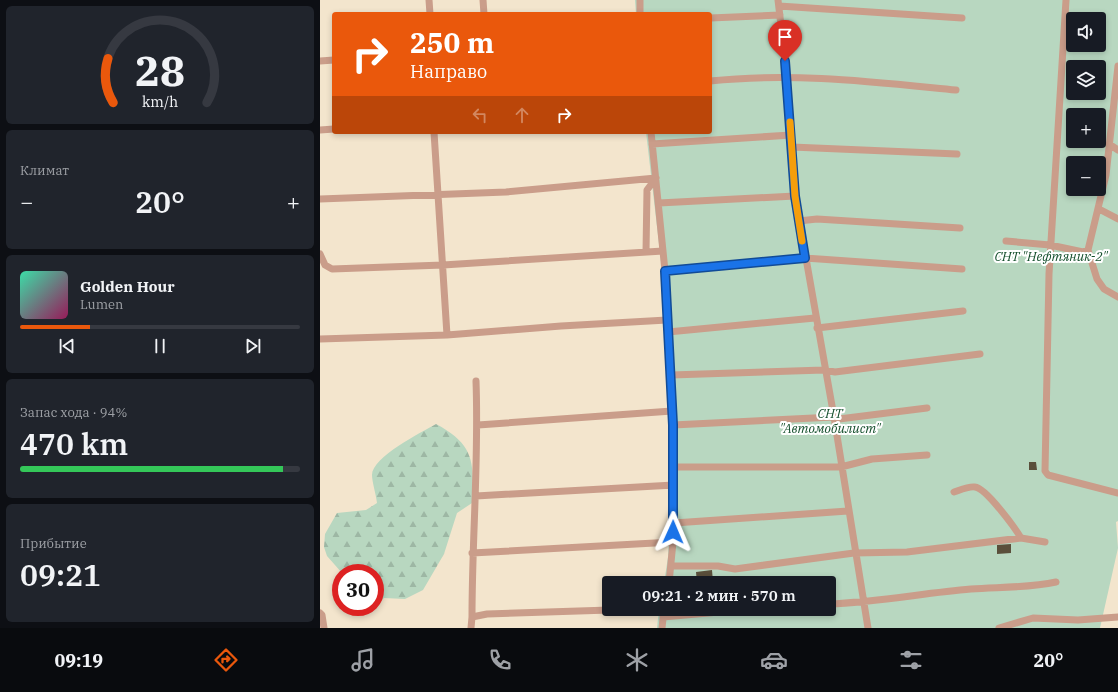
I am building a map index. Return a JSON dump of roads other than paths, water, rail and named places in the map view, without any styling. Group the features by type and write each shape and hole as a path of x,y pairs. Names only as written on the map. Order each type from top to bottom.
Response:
{"street":[{"path":"428,0 430,12"},
{"path":"483,0 484,12"},
{"path":"640,0 640,12"},
{"path":"1066,0 1050,245 1046,345 1045,471 1048,475 1118,493"},
{"path":"868,628 854,553 834,417 824,370 795,196 787,76 778,3 962,18"},
{"path":"712,18 780,15"},
{"path":"320,61 332,60"},
{"path":"1118,66 1106,175 1088,250 1098,279 1104,289 1118,297"},
{"path":"712,81 787,76 956,90"},
{"path":"320,130 332,129"},
{"path":"434,134 447,335"},
{"path":"651,134 665,271 673,425 674,523 670,576"},
{"path":"652,144 791,135"},
{"path":"1109,144 1118,150"},
{"path":"792,147 957,154"},
{"path":"320,199 506,192 656,178"},
{"path":"646,252 647,190 656,178"},
{"path":"659,203 795,196"},
{"path":"1099,209 1118,219"},
{"path":"799,221 817,219 960,228"},
{"path":"1006,241 1050,245 1083,252 1088,250"},
{"path":"320,254 325,265 332,269 443,265 663,251"},
{"path":"665,271 805,258 962,269"},
{"path":"817,328 963,311"},
{"path":"668,332 815,318"},
{"path":"320,339 447,335 561,326 668,320"},
{"path":"670,375 824,370 835,372 980,354"},
{"path":"471,628 472,553 476,496 478,425 476,381"},
{"path":"673,425 834,417 839,419 927,408"},
{"path":"478,425 672,411"},
{"path":"674,467 841,467 872,459 927,455"},
{"path":"476,496 674,485"},
{"path":"954,492 975,487 981,490 1009,520 1021,538"},
{"path":"674,523 848,511"},
{"path":"671,566 718,566 735,569 854,553 907,552 1021,538 1045,542"},
{"path":"472,553 673,542"},
{"path":"836,604 863,602 971,589 1035,586 1056,582"},
{"path":"472,617 487,614 602,610"},
{"path":"320,613 322,615 324,628"},
{"path":"662,628 663,617 674,616"},
{"path":"999,628 1033,618 1078,620 1118,617"}],"park label":[{"name":"СНТ \"Нефтяник-2\"","path":"1051,256"},
{"name":"СНТ \"Автомобилист\"","path":"830,420"}]}
